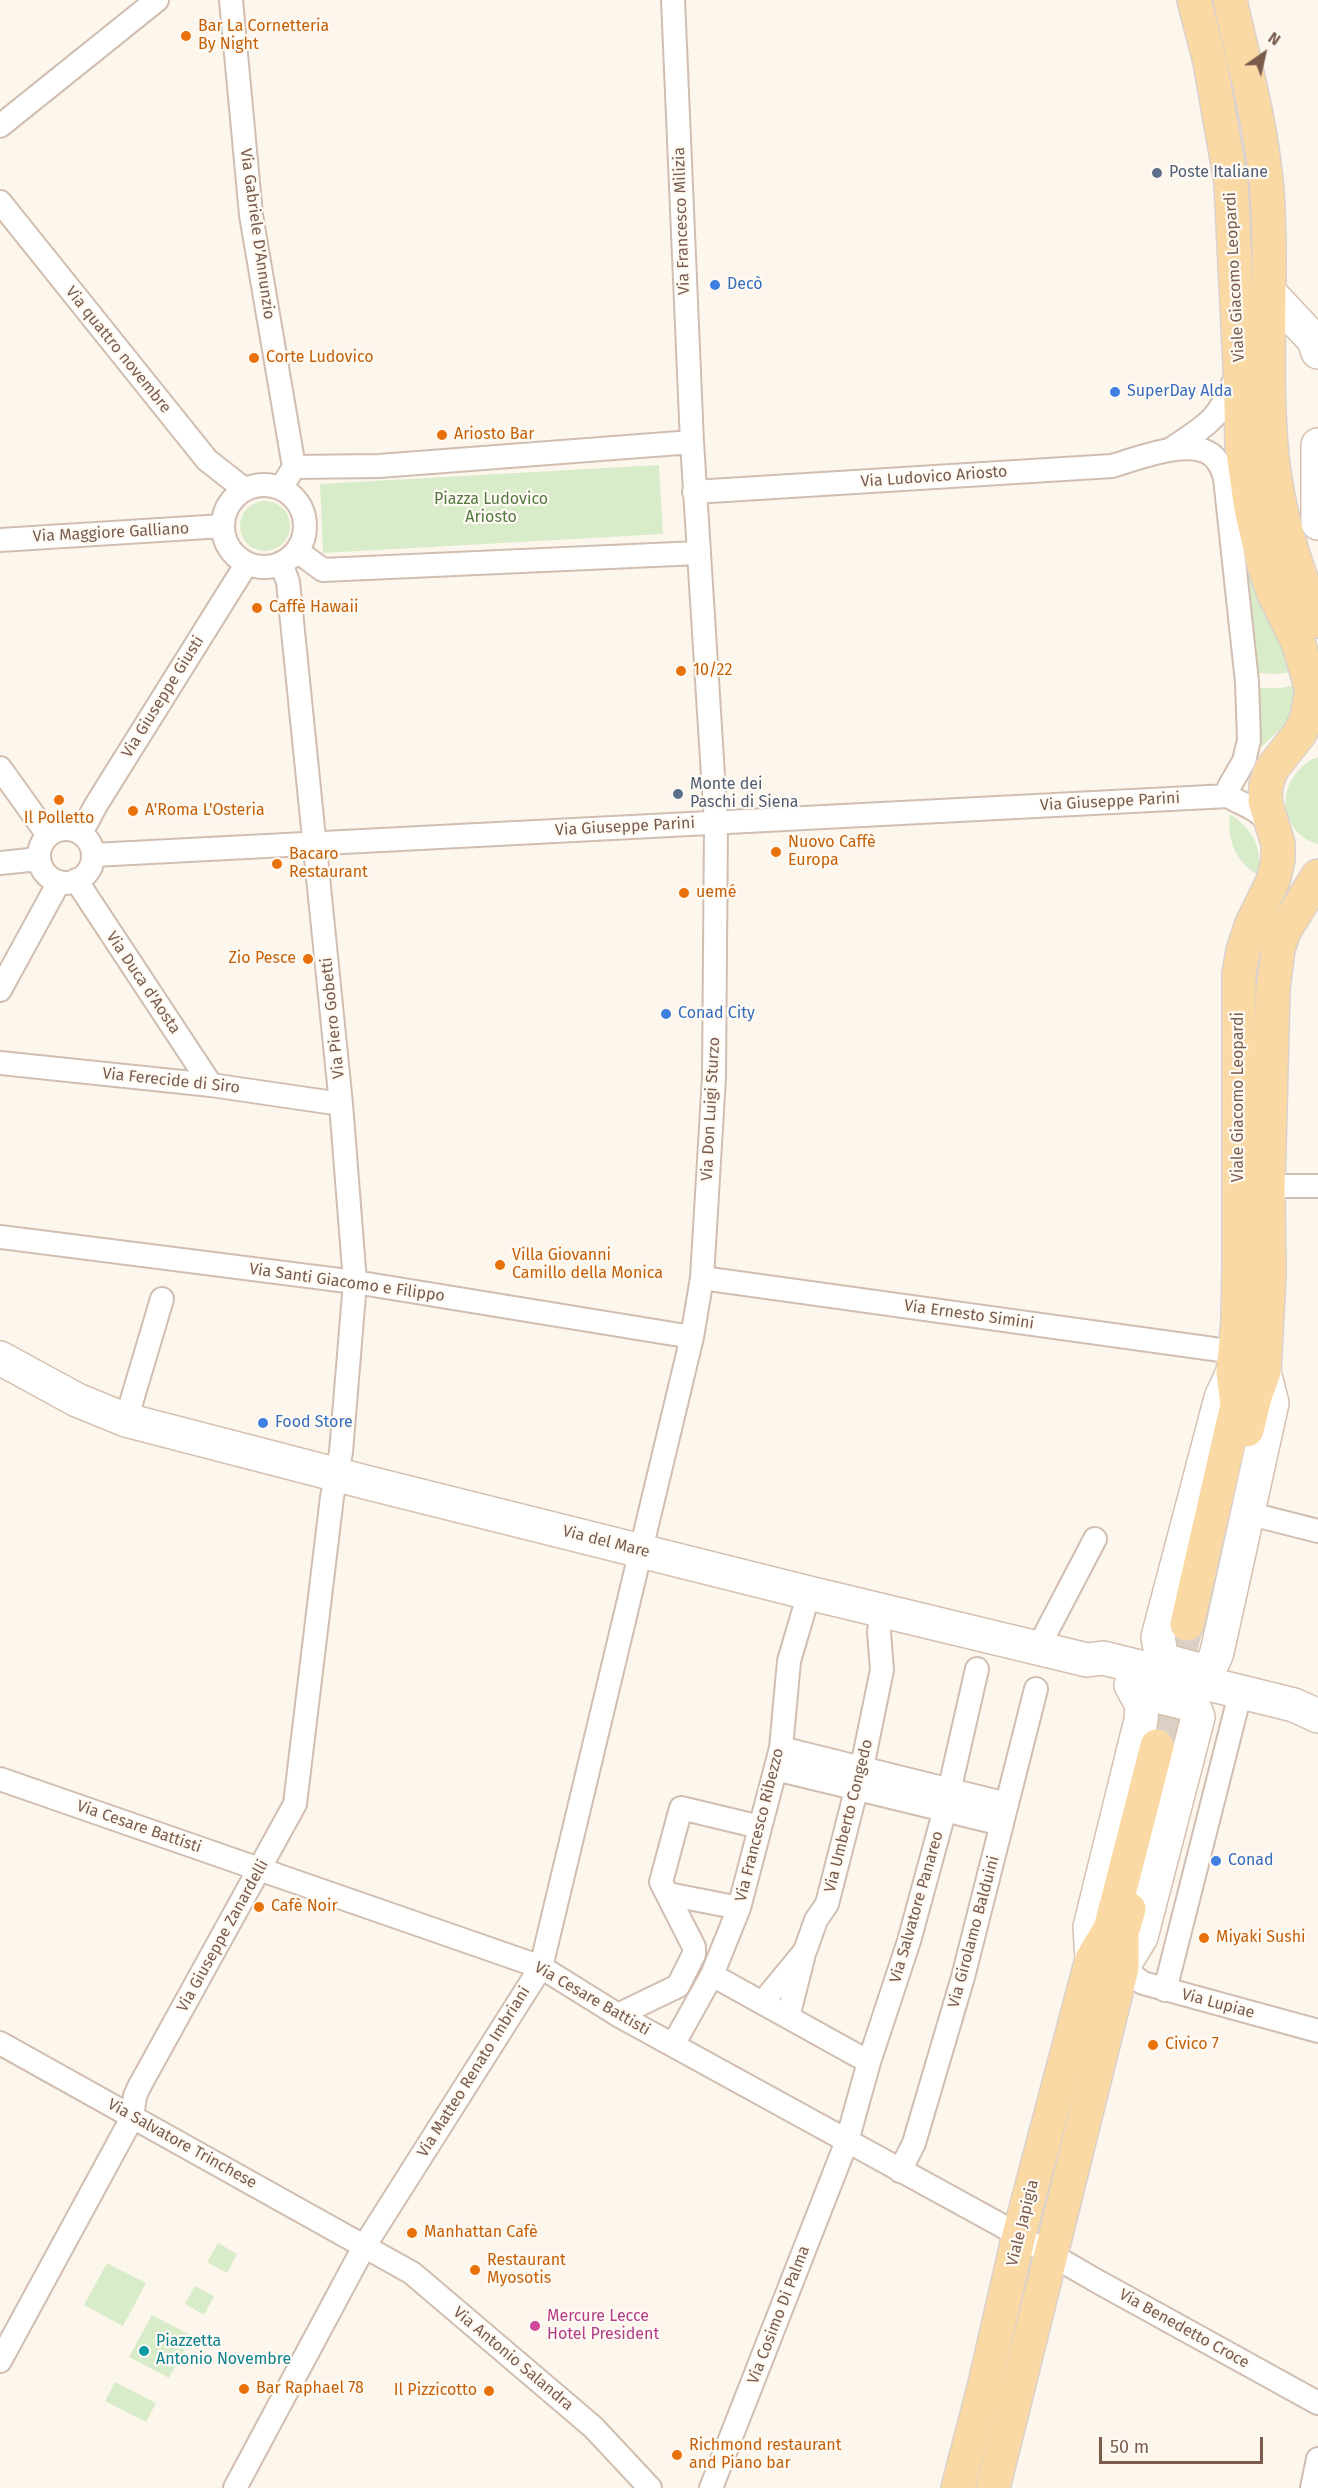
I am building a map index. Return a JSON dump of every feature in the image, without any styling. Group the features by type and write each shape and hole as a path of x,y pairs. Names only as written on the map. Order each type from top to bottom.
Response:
{"main road":[{"name":"Viale Giacomo Leopardi","path":"1194,0 1210,62 1230,182 1242,445 1257,540 1273,591 1299,645 1312,690 1308,718 1300,733 1271,770 1266,784 1265,801 1278,844 1273,881 1251,926 1239,974 1239,1268 1244,1366 1255,1396 1202,1634"},
{"name":"Viale Giacomo Leopardi","path":"1230,0 1257,122 1267,189 1271,446 1277,492 1297,568 1318,621"},
{"path":"1269,292 1314,340 1318,352"},
{"path":"1318,445 1318,523"},
{"name":"Viale Giacomo Leopardi","path":"1283,753 1301,740 1318,734"},
{"name":"Viale Giacomo Leopardi","path":"1272,830 1292,852 1318,863"},
{"name":"Viale Giacomo Leopardi","path":"1158,1637 1221,1398 1244,1366 1269,1274 1268,1186 1273,989 1278,950 1284,931 1318,876"},
{"name":"Via del Mare","path":"0,1358 76,1400 126,1420 882,1611 1087,1660 1103,1658 1123,1670 1235,1700 1294,1705 1318,1717"},
{"name":"Viale Giacomo Leopardi","path":"1202,1634 1247,1513 1272,1403 1244,1366"},
{"path":"1158,1637 1160,1658 1167,1663 1205,1670 1212,1664 1202,1634"},
{"path":"1196,1727 1206,1713 1235,1700 1202,1634"},
{"path":"1158,1637 1145,1655 1123,1670 1142,1705 1148,1698 1157,1696 1189,1704 1197,1712 1196,1727"},
{"name":"Viale Japigia","path":"993,2488 1051,2253 1107,1964 1090,1927 1141,1720 1142,1705"},
{"name":"Viale Japigia","path":"1107,1964 1141,1937 1196,1727"},
{"name":"Viale Japigia","path":"958,2488 984,2388 1019,2235 1107,1964 1122,1933 1164,1746"}],"street":[{"path":"0,126 157,0"},
{"name":"Via Gabriele D'Annunzio","path":"231,0 251,215 294,467"},
{"name":"Via Francesco Milizia","path":"673,0 692,442"},
{"name":"Via quattro novembre","path":"0,202 207,460 244,489"},
{"name":"Via Ludovico Ariosto","path":"1171,449 1214,418 1225,405 1240,367"},
{"path":"281,488 294,467 378,466 692,442 698,553 323,570 289,557"},
{"name":"Via Ludovico Ariosto","path":"694,492 1112,466 1171,449 1191,447 1206,451 1221,466 1225,478 1247,681 1249,740 1244,761 1229,787 1228,796"},
{"path":"262,485 281,488 299,504 304,516 303,540 289,557 270,566 247,563 229,548 223,526 228,505 244,489 262,485"},
{"name":"Via Maggiore Galliano","path":"0,540 223,526"},
{"name":"Via Don Luigi Sturzo","path":"642,1551 692,1337 702,1278 714,1077 716,823 698,553"},
{"name":"Via Piero Gobetti","path":"289,557 288,582 341,1104 355,1282 337,1475"},
{"name":"Via Giuseppe Giusti","path":"81,833 96,805 247,563"},
{"path":"0,768 48,835"},
{"name":"Via Giuseppe Parini","path":"93,855 1228,796"},
{"name":"Viale Giacomo Leopardi","path":"1228,796 1257,810 1264,816 1272,830"},
{"path":"0,863 39,860 39,851 48,835 64,828 81,833 88,839 93,855 88,871 68,881 0,990"},
{"name":"Via Duca d'Aosta","path":"39,860 46,874 68,881 211,1084"},
{"name":"Via Ferecide di Siro","path":"0,1063 211,1084 341,1104"},
{"path":"1268,1186 1318,1186"},
{"name":"Via Santi Giacomo e Filippo","path":"0,1237 355,1282 692,1337"},
{"name":"Via Ernesto Simini","path":"702,1278 1244,1366"},
{"path":"126,1420 162,1299"},
{"name":"Via Giuseppe Zanardelli","path":"0,2361 132,2118 135,2096 295,1804 332,1497 337,1475"},
{"path":"1247,1513 1318,1531"},
{"path":"1038,1648 1095,1539"},
{"name":"Via Matteo Renato Imbriani","path":"234,2488 364,2245 541,1967 642,1551"},
{"name":"Via Francesco Ribezzo","path":"673,2045 712,1975 739,1908 778,1758 789,1661 809,1593"},
{"name":"Via Umberto Congedo","path":"763,2002 805,1951 816,1920 827,1904 859,1778 882,1670 879,1632 882,1611"},
{"name":"Via Salvatore Panareo","path":"847,2142 868,2062 909,1941 947,1800 977,1669"},
{"name":"Via Girolamo Balduini","path":"900,2171 914,2143 960,1988 1036,1689"},
{"path":"1165,1990 1235,1700"},
{"path":"778,1758 1004,1814"},
{"name":"Via Cesare Battisti","path":"0,1779 541,1967 618,2015 1051,2253"},
{"path":"618,2015 678,1986 694,1954 694,1947 661,1882 681,1808 760,1827"},
{"path":"668,1894 739,1908"},
{"path":"788,2017 805,1951"},
{"name":"Via Lupiae","path":"1107,1964 1143,1983 1165,1990 1318,2031"},
{"path":"712,1975 868,2062"},
{"name":"Via Salvatore Trinchese","path":"0,2043 364,2245"},
{"name":"Via Cosimo Di Palma","path":"711,2488 847,2142"},
{"name":"Via Antonio Salandra","path":"364,2245 412,2273 593,2427 650,2488"},
{"name":"Via Benedetto Croce","path":"1051,2253 1318,2403"},
{"path":"1312,2488 1318,2459"}],"green space":[{"name":"Piazza Ludovico Ariosto","path":"659,465 663,534 323,553 320,484"},
{"path":"265,501 279,505 286,512 290,526 286,540 279,547 265,551 251,547 244,540 240,526 244,512 251,505"},
{"path":"1243,546 1294,672 1258,673"},
{"path":"1297,685 1297,704 1287,723 1257,751 1258,688"},
{"path":"1318,757 1318,844 1303,837 1293,827 1287,815 1286,801 1288,788 1294,775 1304,765"},
{"path":"1230,814 1250,833 1258,848 1258,875 1238,857 1234,849 1230,833"},
{"path":"218,2243 237,2254 227,2273 207,2262"},
{"path":"107,2263 146,2283 123,2326 84,2305"},
{"path":"195,2286 214,2296 204,2315 185,2304"},
{"path":"152,2315 192,2336 169,2378 129,2357"},
{"path":"115,2382 156,2403 146,2422 105,2401"}],"tunnel":[{"path":"1157,1746 1187,1624"}],"place":[{"name":"Bar La Cornetteria By Night","path":"186,36"},
{"name":"Poste Italiane","path":"1157,173"},
{"name":"Decò","path":"715,285"},
{"name":"Corte Ludovico","path":"254,358"},
{"name":"SuperDay Alda","path":"1115,392"},
{"name":"Ariosto Bar","path":"442,435"},
{"name":"Caffè Hawaii","path":"257,608"},
{"name":"10/22","path":"681,671"},
{"name":"Monte dei Paschi di Siena","path":"678,794"},
{"name":"Il Polletto","path":"59,800"},
{"name":"A'Roma L'Osteria","path":"133,811"},
{"name":"Nuovo Caffè Europa","path":"776,852"},
{"name":"Bacaro Restaurant","path":"277,864"},
{"name":"uemé","path":"684,893"},
{"name":"Zio Pesce","path":"308,959"},
{"name":"Conad City","path":"666,1014"},
{"name":"Villa Giovanni Camillo della Monica","path":"500,1265"},
{"name":"Food Store","path":"263,1423"},
{"name":"Conad","path":"1216,1861"},
{"name":"Cafè Noir","path":"259,1907"},
{"name":"Miyaki Sushi","path":"1204,1938"},
{"name":"Civico 7","path":"1153,2045"},
{"name":"Manhattan Cafè","path":"412,2233"},
{"name":"Restaurant Myosotis","path":"475,2270"},
{"name":"Mercure Lecce Hotel President","path":"535,2326"},
{"name":"Piazzetta Antonio Novembre","path":"144,2351"},
{"name":"Bar Raphael 78","path":"244,2389"},
{"name":"Il Pizzicotto","path":"489,2391"},
{"name":"Richmond restaurant and Piano bar","path":"677,2455"}]}
